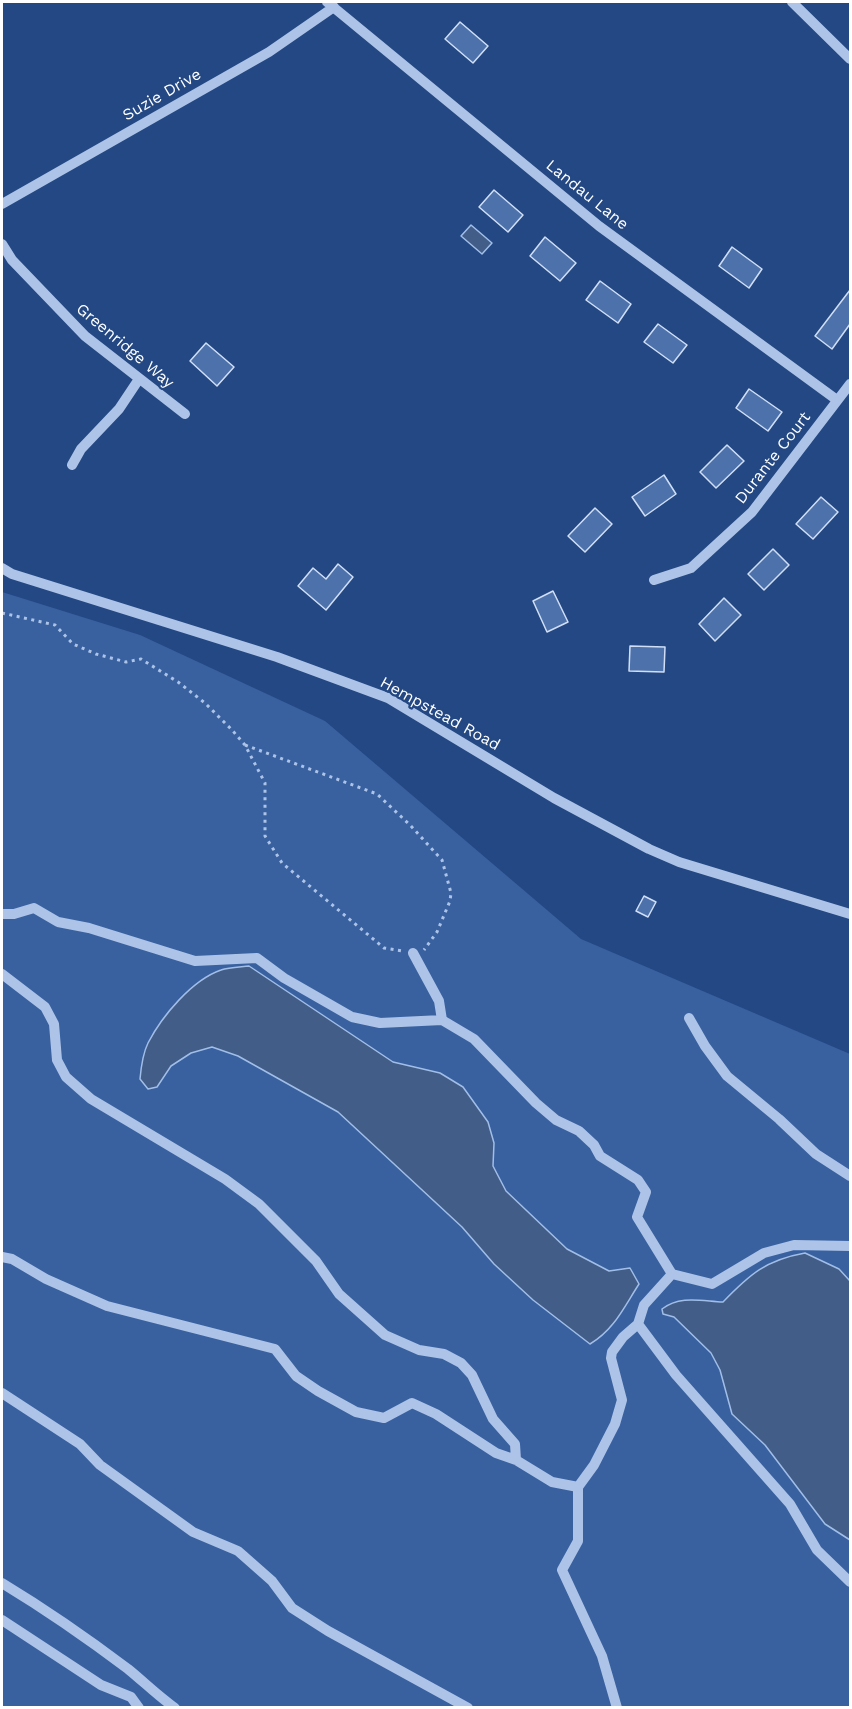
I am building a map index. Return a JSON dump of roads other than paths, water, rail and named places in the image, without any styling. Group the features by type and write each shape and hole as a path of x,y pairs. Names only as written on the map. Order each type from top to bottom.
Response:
{"street":[{"path":"798,3 850,59"},
{"name":"Suzie Drive","path":"2,204 268,52 331,4"},
{"name":"Landau Lane","path":"331,4 599,226 837,400"},
{"name":"Greenridge Way","path":"2,244 12,260 85,336 185,414"},
{"path":"72,465 81,449 119,409 140,379"},
{"name":"Durante Court","path":"654,580 691,568 752,512 850,384"},
{"name":"Hempstead Road","path":"2,568 12,574 277,657 388,698 554,798 648,849 679,862 850,914"},
{"path":"2,914 14,914 34,908 58,922 89,928 195,961 257,958 284,978 352,1017 380,1023 442,1020 474,1040 556,1120 579,1131 594,1145 600,1155 638,1180 646,1192 637,1217 672,1274 712,1284 764,1253 794,1245 850,1246"},
{"path":"413,953 439,1001 442,1020"},
{"path":"2,974 45,1007 54,1024 57,1060 66,1077 92,1099 225,1179 260,1204 316,1261 339,1294 385,1335 420,1350 444,1354 460,1363 472,1375 493,1419 515,1444 516,1460"},
{"path":"689,1018 705,1046 727,1076 779,1119 816,1154 850,1176"},
{"path":"2,1257 12,1258 46,1279 107,1306 275,1348 296,1376 356,1412 384,1418 412,1403 436,1414 496,1453 516,1460 552,1482 578,1487"},
{"path":"617,1707 602,1656 562,1570 578,1541 578,1487 594,1465 615,1424 622,1400 610,1358 612,1352 623,1336 638,1324 644,1305 672,1274"},
{"path":"638,1324 676,1375 790,1504 817,1550 850,1582"},
{"path":"2,1393 80,1444 100,1465 193,1532 238,1551 272,1581 292,1608 328,1631 468,1707"},
{"path":"2,1583 58,1617 69,1629 129,1670 175,1707"},
{"path":"2,1620 101,1685 131,1697 139,1707"}]}
